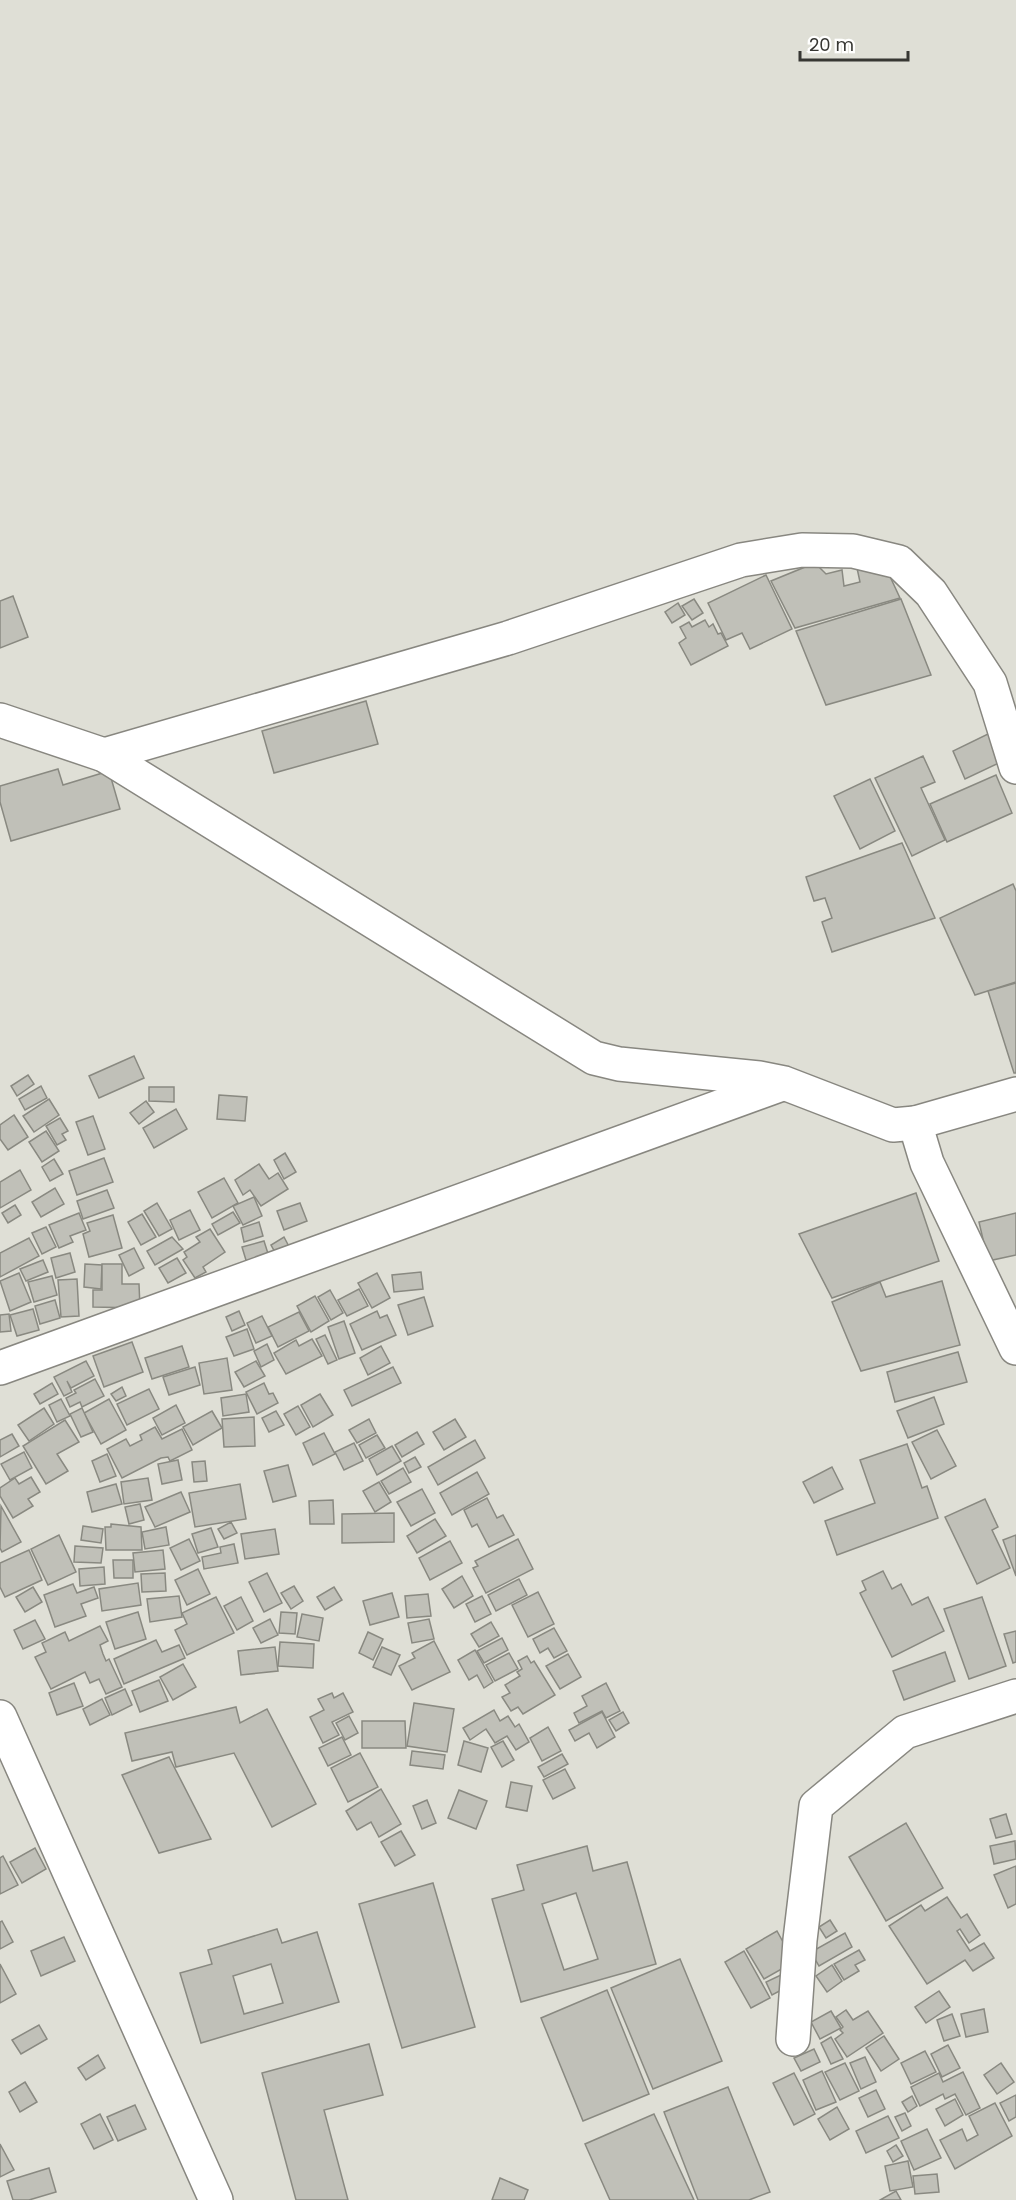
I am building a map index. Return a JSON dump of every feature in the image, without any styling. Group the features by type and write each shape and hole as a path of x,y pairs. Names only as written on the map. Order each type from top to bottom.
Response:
{"street":[{"path":"104,755 508,638 741,560 802,550 853,551 899,562 931,593 1003,678 1016,767"},
{"path":"0,720 104,755 594,1058 619,1064 759,1078 784,1083 893,1125 915,1122 1016,1094"},
{"path":"0,1368 784,1083"},
{"path":"915,1122 927,1163 1016,1348"},
{"path":"793,2039 800,1940 816,1806 905,1732 1016,1696"},
{"path":"0,1717 216,2200"}],"building":[{"path":"815,563 826,574 842,570 844,586 860,582 857,568 886,568 900,598 795,628 771,581"},
{"path":"766,575 792,629 750,649 742,633 726,640 708,603"},
{"path":"13,596 28,637 0,648 0,601"},
{"path":"694,599 703,613 692,620 682,606"},
{"path":"901,599 931,675 826,705 796,631"},
{"path":"678,603 685,615 672,623 665,612"},
{"path":"705,620 709,627 713,624 718,634 721,633 728,646 691,665 679,643 686,638 680,627 689,622 692,627"},
{"path":"366,701 378,744 274,773 262,731"},
{"path":"990,733 1003,761 965,779 953,751"},
{"path":"923,756 935,782 921,788 945,840 912,856 875,778"},
{"path":"58,769 63,785 109,771 120,809 11,841 0,802 0,786"},
{"path":"996,775 1012,813 947,842 930,804"},
{"path":"870,779 895,831 860,849 834,796"},
{"path":"902,843 935,918 832,952 822,922 832,918 825,898 814,901 806,877"},
{"path":"1013,884 1016,891 1016,982 975,995 940,918"},
{"path":"1016,983 1016,1073 1014,1073 988,991"},
{"path":"134,1056 144,1078 99,1098 89,1076"},
{"path":"28,1075 34,1084 17,1096 11,1086"},
{"path":"41,1086 47,1098 25,1110 19,1099"},
{"path":"149,1087 174,1087 174,1102 149,1101"},
{"path":"219,1095 247,1097 245,1121 217,1119"},
{"path":"49,1099 59,1115 34,1132 23,1116"},
{"path":"146,1101 154,1112 139,1124 130,1113"},
{"path":"176,1109 187,1129 154,1148 143,1128"},
{"path":"14,1115 28,1137 8,1150 0,1139 0,1125"},
{"path":"93,1116 105,1149 88,1155 76,1122"},
{"path":"60,1118 68,1131 62,1134 66,1140 57,1145 46,1126"},
{"path":"46,1131 59,1151 42,1162 29,1142"},
{"path":"285,1153 296,1172 284,1179 274,1160"},
{"path":"104,1158 113,1182 77,1195 69,1171"},
{"path":"54,1159 63,1174 50,1181 42,1167"},
{"path":"259,1164 269,1179 278,1173 288,1189 261,1206 250,1190 243,1195 235,1180"},
{"path":"20,1170 31,1190 0,1208 0,1182"},
{"path":"224,1178 238,1203 212,1218 198,1192"},
{"path":"55,1188 64,1204 41,1217 32,1202"},
{"path":"107,1190 114,1208 83,1219 77,1201"},
{"path":"916,1193 939,1261 832,1298 799,1234"},
{"path":"254,1197 262,1216 243,1225 233,1206"},
{"path":"157,1203 172,1229 159,1236 144,1211"},
{"path":"300,1203 307,1221 284,1230 277,1211"},
{"path":"15,1205 21,1215 8,1223 2,1213"},
{"path":"190,1210 200,1230 179,1240 170,1220"},
{"path":"233,1212 240,1223 218,1235 212,1224"},
{"path":"79,1213 86,1230 70,1236 73,1242 59,1248 49,1225"},
{"path":"1016,1213 1016,1255 988,1261 979,1222"},
{"path":"142,1214 156,1237 141,1245 128,1222"},
{"path":"113,1215 122,1248 89,1257 83,1234 90,1231 87,1223"},
{"path":"259,1222 263,1236 244,1242 241,1228"},
{"path":"46,1227 56,1247 42,1254 32,1233"},
{"path":"210,1229 225,1252 203,1267 206,1272 195,1278 183,1260 187,1257 184,1252 200,1242 196,1237"},
{"path":"172,1237 183,1249 155,1265 147,1251"},
{"path":"284,1237 294,1256 281,1263 271,1245"},
{"path":"29,1238 39,1256 0,1277 0,1253"},
{"path":"264,1241 271,1263 249,1270 242,1247"},
{"path":"134,1248 144,1268 129,1276 119,1255"},
{"path":"70,1253 75,1272 56,1278 51,1258"},
{"path":"177,1258 186,1273 168,1283 159,1268"},
{"path":"43,1260 48,1272 26,1281 20,1269"},
{"path":"85,1264 102,1265 101,1289 84,1287"},
{"path":"102,1264 122,1264 122,1284 139,1284 140,1308 93,1307 93,1290 102,1290"},
{"path":"421,1272 423,1289 394,1292 392,1275"},
{"path":"19,1273 31,1302 10,1311 0,1281"},
{"path":"377,1273 390,1298 372,1308 358,1283"},
{"path":"52,1276 57,1295 34,1302 28,1282"},
{"path":"77,1279 79,1316 61,1317 58,1280"},
{"path":"942,1281 960,1345 861,1371 832,1302 880,1282 886,1297"},
{"path":"359,1289 368,1306 347,1316 338,1300"},
{"path":"330,1290 343,1313 331,1320 318,1297"},
{"path":"315,1296 329,1321 311,1332 297,1306"},
{"path":"424,1297 433,1326 408,1335 398,1305"},
{"path":"55,1300 60,1318 40,1324 35,1306"},
{"path":"33,1309 39,1330 17,1336 10,1315"},
{"path":"239,1311 245,1325 232,1331 226,1317"},
{"path":"377,1311 380,1318 387,1315 396,1335 362,1350 350,1324"},
{"path":"299,1312 309,1331 278,1347 268,1327"},
{"path":"9,1314 11,1331 0,1332 0,1315"},
{"path":"262,1316 272,1336 256,1343 247,1323"},
{"path":"344,1321 355,1353 339,1359 328,1327"},
{"path":"247,1329 254,1349 234,1356 226,1337"},
{"path":"325,1335 337,1360 328,1364 316,1339"},
{"path":"312,1339 322,1356 286,1374 274,1353 296,1340 299,1346"},
{"path":"132,1342 143,1372 104,1387 93,1356"},
{"path":"267,1344 274,1360 261,1367 254,1351"},
{"path":"182,1346 189,1367 152,1379 145,1358"},
{"path":"381,1346 390,1363 368,1375 360,1358"},
{"path":"958,1352 967,1382 895,1402 887,1372"},
{"path":"227,1358 232,1390 204,1394 199,1363"},
{"path":"86,1361 94,1376 71,1388 67,1381 72,1392 64,1396 54,1377"},
{"path":"256,1361 265,1376 244,1387 235,1372"},
{"path":"195,1367 200,1385 169,1395 163,1377"},
{"path":"393,1367 401,1383 352,1406 344,1390"},
{"path":"95,1379 104,1396 82,1407 80,1402 70,1407 66,1398 76,1393 74,1390"},
{"path":"52,1383 58,1394 40,1404 34,1394"},
{"path":"264,1383 269,1394 273,1393 278,1403 257,1414 246,1392"},
{"path":"122,1387 126,1396 116,1401 111,1394"},
{"path":"149,1389 159,1409 127,1425 117,1404"},
{"path":"246,1394 249,1412 223,1416 221,1398"},
{"path":"320,1394 333,1415 313,1427 301,1405"},
{"path":"934,1397 944,1424 908,1438 897,1411"},
{"path":"61,1399 70,1416 57,1422 49,1405"},
{"path":"109,1399 126,1430 101,1444 84,1413"},
{"path":"176,1405 185,1423 162,1435 153,1418"},
{"path":"298,1406 310,1427 296,1435 284,1414"},
{"path":"44,1408 54,1424 29,1441 18,1425"},
{"path":"82,1408 93,1432 81,1437 70,1414"},
{"path":"212,1411 222,1428 193,1445 183,1427"},
{"path":"276,1411 284,1425 269,1432 262,1418"},
{"path":"254,1417 255,1446 224,1447 222,1419"},
{"path":"369,1419 376,1433 357,1443 349,1430"},
{"path":"455,1419 466,1437 444,1450 433,1432"},
{"path":"65,1420 79,1442 57,1454 68,1471 46,1484 23,1446"},
{"path":"155,1427 162,1439 182,1429 192,1450 170,1461 168,1457 161,1458 122,1478 107,1449 126,1439 130,1446 142,1440 140,1435"},
{"path":"937,1430 956,1466 931,1479 912,1442"},
{"path":"417,1432 424,1444 402,1457 395,1445"},
{"path":"324,1433 335,1454 313,1465 303,1443"},
{"path":"12,1434 19,1446 0,1457 0,1440"},
{"path":"377,1435 385,1448 366,1458 359,1445"},
{"path":"475,1440 485,1458 438,1485 428,1467"},
{"path":"354,1443 363,1461 344,1470 335,1452"},
{"path":"907,1444 922,1488 927,1486 938,1518 837,1555 825,1521 875,1503 860,1460"},
{"path":"392,1446 401,1461 377,1475 369,1459"},
{"path":"24,1452 32,1468 10,1480 1,1464"},
{"path":"107,1454 116,1476 100,1482 92,1461"},
{"path":"415,1457 421,1467 409,1473 404,1463"},
{"path":"178,1460 182,1480 162,1484 158,1464"},
{"path":"205,1461 207,1481 194,1482 192,1462"},
{"path":"288,1465 296,1496 273,1502 264,1471"},
{"path":"832,1467 843,1489 814,1503 803,1482"},
{"path":"403,1468 411,1482 389,1494 381,1481"},
{"path":"477,1472 489,1494 452,1515 440,1493"},
{"path":"31,1477 40,1492 28,1499 33,1506 13,1518 0,1496 0,1488 15,1478 19,1484"},
{"path":"148,1478 152,1500 124,1504 121,1482"},
{"path":"379,1482 391,1502 375,1512 363,1491"},
{"path":"116,1484 122,1504 92,1512 87,1492"},
{"path":"240,1484 246,1519 195,1527 189,1493"},
{"path":"422,1489 435,1513 411,1526 397,1502"},
{"path":"181,1492 190,1512 155,1527 145,1507"},
{"path":"487,1498 497,1518 503,1515 514,1535 489,1547 477,1524 472,1527 464,1510"},
{"path":"985,1499 998,1527 992,1530 1010,1568 977,1584 945,1517"},
{"path":"333,1500 334,1524 310,1524 309,1501"},
{"path":"140,1504 144,1520 129,1524 125,1507"},
{"path":"1,1506 21,1542 2,1552 0,1548"},
{"path":"394,1513 394,1542 342,1543 342,1514"},
{"path":"435,1519 446,1536 417,1553 407,1536"},
{"path":"231,1522 237,1533 224,1539 218,1529"},
{"path":"111,1524 141,1527 142,1550 106,1550 105,1527 111,1527"},
{"path":"83,1526 103,1529 101,1543 81,1540"},
{"path":"166,1527 169,1545 145,1549 142,1532"},
{"path":"211,1528 218,1547 198,1553 192,1534"},
{"path":"275,1529 279,1554 245,1559 241,1534"},
{"path":"59,1535 76,1572 48,1585 31,1549"},
{"path":"1016,1535 1016,1576 1003,1540"},
{"path":"189,1539 200,1561 181,1570 170,1548"},
{"path":"518,1539 533,1569 486,1593 473,1568 478,1566 475,1561"},
{"path":"450,1541 462,1563 430,1580 419,1558"},
{"path":"234,1544 238,1563 204,1569 202,1557 221,1553 220,1547"},
{"path":"75,1546 103,1548 101,1563 74,1562"},
{"path":"29,1550 42,1580 5,1597 0,1587 0,1563"},
{"path":"163,1550 165,1569 135,1572 133,1553"},
{"path":"113,1560 133,1560 133,1578 114,1578"},
{"path":"104,1567 105,1584 80,1586 79,1569"},
{"path":"198,1569 210,1594 187,1605 175,1580"},
{"path":"883,1571 892,1589 901,1584 912,1605 928,1597 944,1631 892,1657 860,1593 866,1590 862,1581"},
{"path":"165,1573 166,1591 142,1592 141,1574"},
{"path":"267,1573 282,1603 264,1612 249,1582"},
{"path":"462,1576 473,1596 454,1608 442,1589"},
{"path":"519,1579 527,1595 496,1611 488,1595"},
{"path":"138,1583 141,1605 102,1611 99,1589"},
{"path":"73,1584 77,1593 94,1587 98,1598 81,1604 86,1616 55,1627 44,1595"},
{"path":"294,1586 303,1601 291,1609 281,1593"},
{"path":"33,1587 42,1602 25,1612 16,1597"},
{"path":"334,1587 342,1600 325,1610 317,1597"},
{"path":"538,1592 554,1624 528,1637 512,1605"},
{"path":"392,1593 399,1617 370,1625 363,1601"},
{"path":"428,1594 431,1616 407,1618 405,1596"},
{"path":"179,1596 182,1617 150,1622 147,1599"},
{"path":"482,1596 491,1614 475,1622 466,1604"},
{"path":"216,1597 234,1633 187,1655 175,1630 187,1624 182,1613"},
{"path":"241,1597 253,1621 237,1630 224,1606"},
{"path":"982,1597 1006,1666 969,1679 944,1609"},
{"path":"138,1612 146,1639 115,1649 106,1622"},
{"path":"281,1612 297,1613 295,1634 279,1633"},
{"path":"302,1614 323,1618 319,1641 297,1637"},
{"path":"270,1619 278,1635 261,1643 253,1628"},
{"path":"429,1619 434,1639 412,1643 408,1623"},
{"path":"35,1620 45,1639 23,1649 14,1630"},
{"path":"491,1622 499,1636 479,1647 471,1634"},
{"path":"100,1626 108,1641 100,1645 103,1654 106,1661 109,1659 122,1687 106,1694 99,1679 90,1683 85,1672 51,1689 35,1657 46,1652 42,1643 65,1632 69,1641"},
{"path":"554,1628 567,1651 554,1658 548,1648 540,1653 533,1639"},
{"path":"1016,1631 1016,1662 1013,1663 1004,1634"},
{"path":"368,1632 383,1639 373,1660 359,1653"},
{"path":"502,1638 508,1650 484,1663 477,1651"},
{"path":"156,1640 162,1652 179,1645 185,1658 124,1684 114,1659"},
{"path":"434,1641 450,1672 412,1690 399,1666 415,1658 412,1653"},
{"path":"280,1642 314,1644 313,1668 278,1666"},
{"path":"275,1647 278,1671 241,1675 238,1651"},
{"path":"382,1647 400,1655 391,1675 373,1667"},
{"path":"475,1650 493,1682 484,1688 477,1675 469,1680 458,1660"},
{"path":"945,1652 955,1681 904,1700 893,1671"},
{"path":"509,1653 518,1669 495,1681 486,1665"},
{"path":"568,1654 581,1677 560,1689 546,1666"},
{"path":"527,1656 531,1663 534,1661 555,1695 523,1714 518,1707 511,1711 502,1697 510,1693 505,1685 520,1676 517,1672 522,1669 518,1661"},
{"path":"183,1664 196,1687 173,1700 160,1677"},
{"path":"159,1680 168,1701 140,1712 132,1691"},
{"path":"74,1683 83,1706 57,1715 49,1693"},
{"path":"606,1683 620,1711 606,1718 602,1711 579,1723 574,1713 587,1706 582,1696"},
{"path":"125,1689 132,1705 112,1715 105,1698"},
{"path":"332,1693 334,1698 343,1693 353,1712 332,1722 339,1735 323,1743 310,1717 324,1710 318,1699"},
{"path":"102,1699 110,1715 90,1725 83,1709"},
{"path":"414,1703 454,1709 447,1752 407,1746"},
{"path":"236,1707 240,1723 267,1709 316,1804 272,1827 234,1753 176,1767 172,1752 132,1761 125,1733"},
{"path":"494,1710 500,1721 508,1716 515,1727 519,1724 529,1742 516,1750 507,1736 495,1743 486,1729 470,1740 463,1728"},
{"path":"602,1712 615,1737 597,1748 589,1733 575,1741 569,1730"},
{"path":"623,1712 629,1723 616,1731 609,1720"},
{"path":"349,1716 358,1733 345,1740 336,1723"},
{"path":"362,1721 405,1721 406,1748 362,1748"},
{"path":"548,1727 561,1751 542,1761 530,1738"},
{"path":"342,1737 351,1755 328,1766 319,1748"},
{"path":"464,1741 488,1748 481,1772 458,1765"},
{"path":"503,1741 514,1760 502,1767 491,1747"},
{"path":"412,1751 445,1755 443,1769 410,1765"},
{"path":"360,1753 378,1787 348,1802 331,1768"},
{"path":"562,1754 568,1764 544,1777 538,1767"},
{"path":"169,1757 211,1839 159,1853 122,1775"},
{"path":"565,1769 575,1788 553,1799 543,1780"},
{"path":"511,1782 532,1786 527,1811 506,1807"},
{"path":"381,1789 401,1824 379,1837 371,1822 357,1830 346,1811"},
{"path":"459,1790 487,1801 476,1829 448,1818"},
{"path":"427,1800 436,1823 422,1829 413,1806"},
{"path":"1006,1814 1012,1834 996,1838 990,1819"},
{"path":"906,1823 943,1888 886,1921 849,1857"},
{"path":"401,1831 415,1855 395,1866 381,1842"},
{"path":"1015,1841 1016,1859 994,1864 990,1846"},
{"path":"587,1846 593,1871 627,1862 656,1964 521,2002 492,1899 524,1890 517,1865","holes":["576,1893 598,1959 564,1970 542,1904"]},
{"path":"35,1848 46,1869 22,1883 10,1862"},
{"path":"3,1856 18,1885 0,1894 0,1858"},
{"path":"1016,1866 1016,1904 1008,1908 994,1875"},
{"path":"433,1883 475,2027 402,2048 359,1904"},
{"path":"947,1897 961,1918 967,1914 980,1935 969,1943 960,1929 957,1931 970,1951 984,1943 994,1958 973,1971 965,1960 927,1984 889,1926 921,1905 925,1911"},
{"path":"830,1920 837,1931 826,1938 819,1927"},
{"path":"2,1921 13,1942 0,1949 0,1922"},
{"path":"277,1929 282,1943 317,1932 339,2002 201,2043 180,1973 212,1964 208,1950","holes":["271,1964 283,2003 244,2014 233,1976"]},
{"path":"777,1931 794,1962 764,1979 746,1949"},
{"path":"845,1933 852,1947 819,1966 811,1952"},
{"path":"64,1937 75,1961 41,1976 31,1951"},
{"path":"859,1950 865,1960 855,1965 859,1971 844,1980 834,1964"},
{"path":"744,1951 770,1998 751,2008 725,1962"},
{"path":"680,1959 722,2061 653,2089 611,1988"},
{"path":"0,1964 16,1994 0,2003"},
{"path":"832,1965 842,1981 827,1992 816,1976"},
{"path":"783,1974 789,1986 772,1995 766,1982"},
{"path":"607,1990 649,2094 583,2121 541,2018"},
{"path":"939,1991 950,2007 926,2023 915,2007"},
{"path":"984,2009 988,2032 966,2037 961,2014"},
{"path":"846,2010 853,2020 868,2011 883,2033 847,2057 835,2039 843,2033 840,2030 843,2027 836,2017"},
{"path":"831,2011 841,2028 820,2039 811,2022"},
{"path":"952,2014 960,2036 944,2041 937,2020"},
{"path":"39,2025 47,2039 21,2054 12,2040"},
{"path":"884,2036 899,2059 881,2071 866,2048"},
{"path":"831,2037 843,2059 831,2064 821,2043"},
{"path":"369,2044 383,2095 324,2110 348,2200 296,2200 262,2073"},
{"path":"948,2045 960,2068 942,2077 931,2054"},
{"path":"814,2049 820,2062 801,2071 794,2058"},
{"path":"925,2051 936,2072 911,2084 901,2063"},
{"path":"98,2055 105,2068 86,2080 78,2068"},
{"path":"865,2057 876,2082 861,2089 850,2063"},
{"path":"845,2063 859,2091 840,2100 825,2072"},
{"path":"1001,2063 1014,2082 997,2094 984,2075"},
{"path":"822,2071 836,2102 816,2110 803,2080"},
{"path":"963,2072 980,2108 966,2115 955,2094 945,2099 943,2094 920,2106 911,2087 939,2073 943,2082"},
{"path":"794,2073 815,2114 794,2125 773,2083"},
{"path":"25,2082 37,2102 20,2112 9,2092"},
{"path":"728,2087 770,2192 749,2200 698,2200 664,2112"},
{"path":"876,2090 885,2109 868,2117 859,2098"},
{"path":"1016,2095 1016,2117 1009,2121 1000,2103"},
{"path":"912,2096 917,2106 908,2112 902,2102"},
{"path":"955,2099 963,2115 945,2126 936,2109"},
{"path":"995,2103 1012,2136 955,2169 940,2140 962,2129 967,2141 978,2135 969,2116"},
{"path":"135,2105 146,2129 118,2141 107,2117"},
{"path":"837,2107 849,2129 830,2140 818,2119"},
{"path":"905,2113 911,2126 902,2131 895,2117"},
{"path":"100,2114 113,2140 94,2149 81,2124"},
{"path":"654,2114 694,2200 610,2200 585,2144"},
{"path":"888,2116 899,2138 866,2153 856,2131"},
{"path":"927,2129 941,2158 914,2170 901,2141"},
{"path":"0,2144 14,2170 0,2177"},
{"path":"896,2145 903,2156 893,2162 887,2151"},
{"path":"908,2161 913,2187 890,2191 885,2166"},
{"path":"49,2168 56,2192 29,2200 13,2200 7,2181"},
{"path":"937,2174 939,2192 915,2194 913,2176"},
{"path":"500,2178 528,2190 524,2200 492,2200"},
{"path":"896,2191 901,2200 880,2200"}]}
